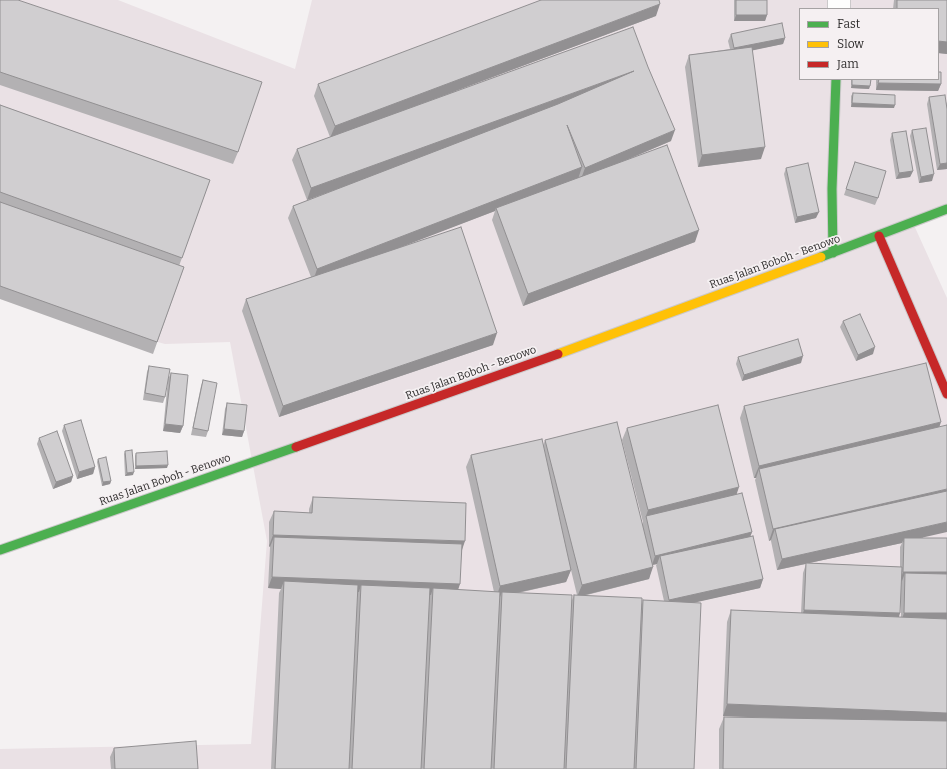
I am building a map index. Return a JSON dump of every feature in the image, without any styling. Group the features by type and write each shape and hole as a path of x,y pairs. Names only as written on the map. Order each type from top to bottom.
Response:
{"main road":[{"path":"833,253 832,189 836,80"},
{"name":"Ruas Jalan Boboh - Benowo","path":"0,550 485,381 879,236 947,209"},
{"path":"879,236 947,394"}],"shaded area":[{"path":"0,0 118,0 295,69 312,0 947,0 947,209 913,223 947,298 947,769 0,769 0,749 251,744 267,541 230,342 165,344 0,299"}],"building":[{"path":"0,0 18,0 262,82 238,152 0,72"},
{"path":"541,0 659,0 660,4 335,126 318,84"},
{"path":"736,0 767,0 767,15 736,15"},
{"path":"897,0 947,0 947,42 939,41 939,8 897,8"},
{"path":"782,23 785,38 734,48 731,34"},
{"path":"633,27 648,67 675,130 585,168 567,125 582,167 317,269 293,206 558,104 634,71 311,188 297,149"},
{"path":"752,47 765,147 702,155 689,55"},
{"path":"939,72 941,72 941,84 878,83 879,80 939,80"},
{"path":"852,80 871,80 870,86 852,85"},
{"path":"853,93 895,95 895,105 852,103"},
{"path":"945,95 947,109 947,163 940,164 929,97"},
{"path":"0,105 210,180 182,258 0,192"},
{"path":"926,128 934,174 921,177 912,130"},
{"path":"906,131 913,171 899,173 892,133"},
{"path":"667,145 699,230 528,294 496,208"},
{"path":"855,162 886,171 878,198 846,189"},
{"path":"808,163 819,212 797,217 786,168"},
{"path":"0,202 184,267 157,342 0,286"},
{"path":"461,227 497,333 283,406 246,299"},
{"path":"860,314 875,347 858,355 843,321"},
{"path":"798,339 803,356 744,375 738,357"},
{"path":"926,363 941,422 759,466 744,406"},
{"path":"149,366 170,369 165,397 145,393"},
{"path":"171,373 188,375 183,426 165,424"},
{"path":"203,380 217,383 208,431 193,428"},
{"path":"227,403 247,405 244,431 224,429"},
{"path":"718,405 739,487 648,510 627,428"},
{"path":"81,420 95,467 79,472 64,425"},
{"path":"617,422 653,567 582,585 545,440"},
{"path":"947,425 947,489 773,529 759,469"},
{"path":"57,431 73,476 56,482 39,438"},
{"path":"542,439 571,570 500,586 471,455"},
{"path":"132,450 134,472 127,473 125,451"},
{"path":"167,451 168,465 136,466 136,453"},
{"path":"106,457 111,481 103,482 98,459"},
{"path":"947,491 947,522 782,559 775,529"},
{"path":"742,493 752,532 655,556 646,516"},
{"path":"313,497 466,503 465,541 273,535 274,511 312,513"},
{"path":"753,536 763,579 669,600 660,556"},
{"path":"274,537 462,544 460,584 272,577"},
{"path":"904,538 947,538 947,572 903,572"},
{"path":"806,563 902,567 900,613 804,610"},
{"path":"905,573 947,574 947,613 904,613"},
{"path":"284,581 358,585 349,769 275,769"},
{"path":"361,585 430,588 421,769 352,769"},
{"path":"433,588 500,592 491,769 424,769"},
{"path":"502,592 572,595 564,769 494,769"},
{"path":"574,595 642,598 634,769 566,769"},
{"path":"643,600 701,603 694,769 636,769"},
{"path":"731,610 947,619 947,713 727,704"},
{"path":"724,717 947,721 947,769 723,769"},
{"path":"196,741 198,769 115,769 114,748"}],"traffic: fast":[{"path":"833,253 832,189 836,80"},
{"path":"821,257 947,209"},
{"path":"0,550 296,447"}],"traffic: slow":[{"path":"558,354 821,257"}],"traffic: jam":[{"path":"879,236 947,394"},
{"path":"296,447 558,354"}]}
